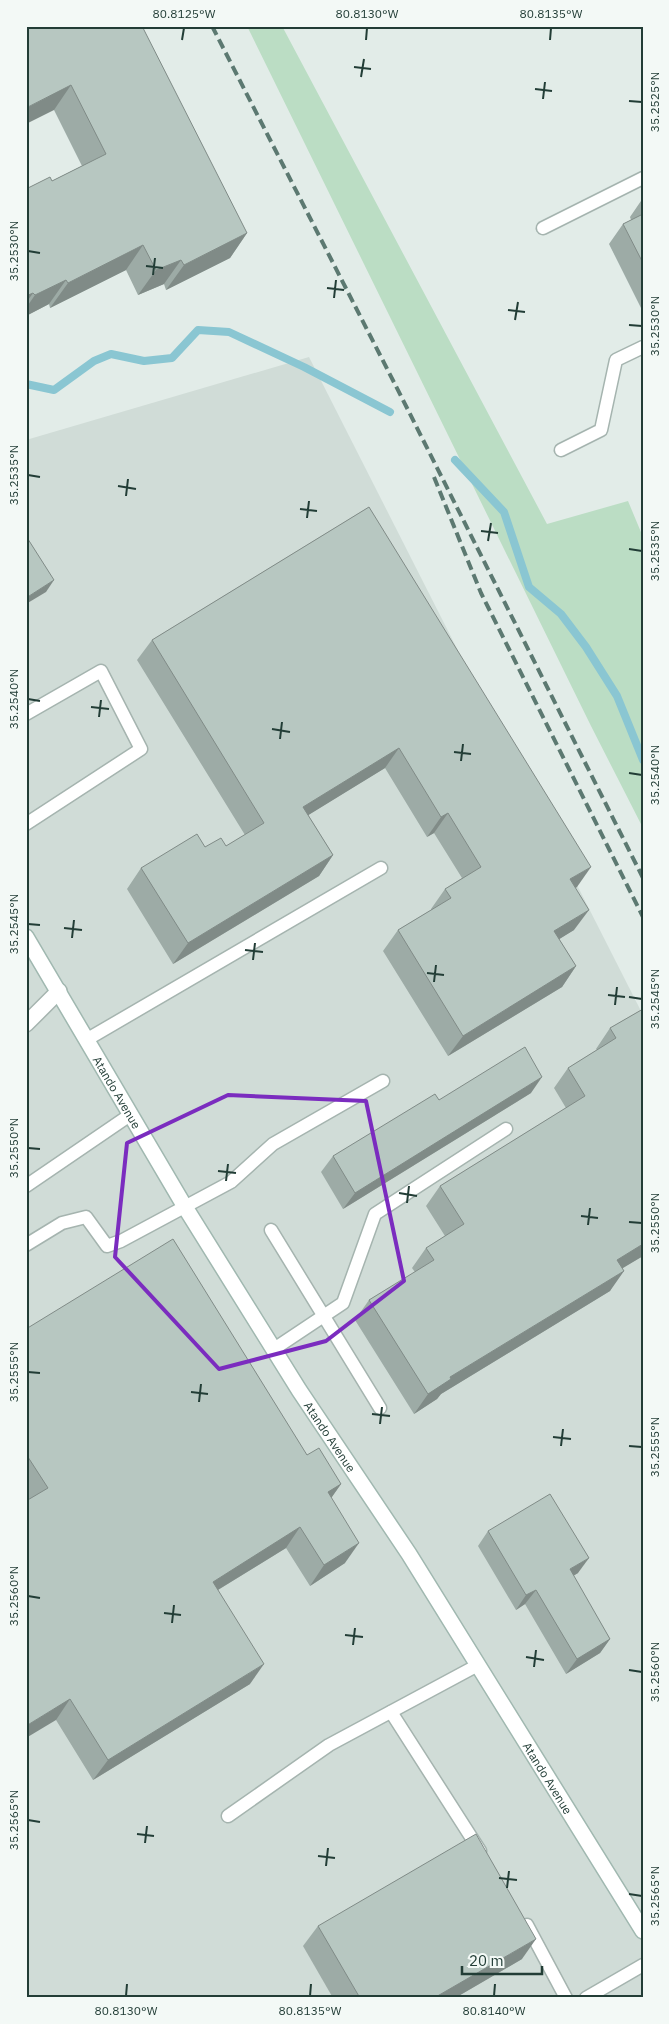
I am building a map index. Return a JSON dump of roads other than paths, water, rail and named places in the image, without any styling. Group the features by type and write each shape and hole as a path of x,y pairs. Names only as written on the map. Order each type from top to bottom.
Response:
{"main road":[{"name":"Atando Avenue","path":"26,937 185,1206 274,1349 409,1554 643,1931"},
{"path":"26,1024 59,991"}],"lane":[{"path":"543,228 643,178"},
{"path":"561,450 601,430 616,360 643,347"},
{"path":"26,714 101,671 141,749 26,824"},
{"path":"86,1040 381,868"},
{"path":"26,1245 62,1223 86,1217 108,1246 121,1241 231,1182 273,1144 384,1081"},
{"path":"26,1186 130,1115"},
{"path":"274,1349 343,1303 375,1214 506,1129"},
{"path":"271,1230 380,1408"},
{"path":"228,1816 329,1745 478,1665"},
{"path":"390,1712 487,1863"},
{"path":"520,1913 566,1998"},
{"path":"586,1998 643,1965"}],"waterway":[{"path":"26,384 54,390 94,361 111,354 144,361 172,358 198,330 229,332 304,367 390,412"},
{"path":"455,460 504,512 529,587 561,614 586,647 617,696 643,760"}],"railway":[{"path":"212,26 402,398 643,878"},
{"path":"434,477 481,593 643,917"}]}
